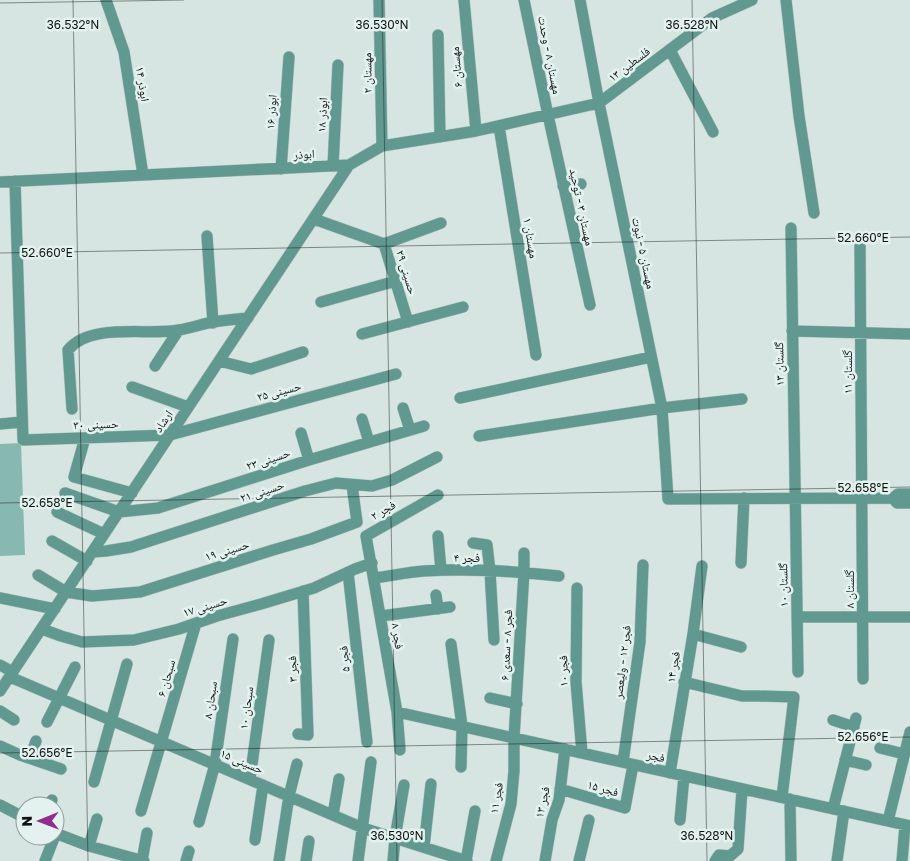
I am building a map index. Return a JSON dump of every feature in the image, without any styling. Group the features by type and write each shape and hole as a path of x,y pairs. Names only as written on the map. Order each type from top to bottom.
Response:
{"street":[{"name":"ابوذر ۱۴","path":"106,0 124,52 143,175"},
{"name":"مهستان ۲","path":"379,0 382,146"},
{"name":"مهستان ۶","path":"464,0 476,131"},
{"name":"مهستان ۸ - وحدت","path":"524,0 548,115"},
{"name":"مهستان ۵ - نبوت","path":"580,0 599,103 662,408 668,499 744,498"},
{"name":"فلسطین ۱۳","path":"599,103 712,18 752,0"},
{"path":"786,0 799,116 814,213"},
{"path":"438,35 440,136"},
{"path":"670,50 713,132"},
{"name":"ابوذر ۱۶","path":"281,169 289,57"},
{"name":"ابوذر ۱۸","path":"333,166 338,65"},
{"name":"ابوذر","path":"0,182 349,165 382,146 476,131 599,103"},
{"name":"مهستان ۳ - توحید","path":"548,115 590,305"},
{"name":"مهستان ۱","path":"499,126 536,355"},
{"name":"ارشاد","path":"0,692 349,165"},
{"path":"0,424 22,422 15,181"},
{"path":"563,186 581,184"},
{"name":"حسینی ۲۹","path":"314,219 384,244 408,322"},
{"path":"384,244 441,223"},
{"name":"گلستان ۱۳","path":"790,228 795,498"},
{"path":"206,236 213,322"},
{"name":"گلستان ۱۱","path":"860,246 862,498"},
{"path":"321,302 396,281"},
{"path":"362,334 463,307"},
{"path":"72,409 68,350 74,343 97,334 133,331 178,331 213,322 248,318"},
{"path":"155,366 178,331"},
{"path":"792,331 910,334"},
{"path":"219,361 251,369 303,352"},
{"path":"460,398 651,357"},
{"name":"حسینی ۲۵","path":"170,435 396,374"},
{"path":"132,386 188,408"},
{"path":"479,436 662,408 742,399"},
{"path":"403,408 410,430"},
{"path":"362,419 369,442"},
{"name":"حسینی ۳۰","path":"22,422 23,440 170,435"},
{"name":"حسینی ۲۳","path":"119,512 158,508 424,426"},
{"path":"301,433 309,460"},
{"path":"85,438 74,477 132,493"},
{"name":"حسینی ۲۱","path":"90,556 106,551 132,547 336,483 372,486 392,480 437,457"},
{"name":"حسینی ۱۹","path":"66,592 92,596 140,592 311,539 357,522 352,485"},
{"path":"65,493 119,512"},
{"path":"741,563 744,498 893,498 898,494 910,494"},
{"name":"فجر ۲","path":"372,563 366,536 438,495"},
{"name":"گلستان ۱۰","path":"795,498 798,672"},
{"name":"گلستان ۸","path":"862,498 863,679"},
{"path":"893,498 897,503 910,504"},
{"path":"57,512 104,534"},
{"path":"438,536 441,570"},
{"path":"52,541 90,556"},
{"path":"474,543 487,545 494,640"},
{"name":"فجر ۸ - سعدی ۶","path":"514,738 524,553"},
{"name":"حسینی ۱۷","path":"42,628 82,642 134,640 179,629 314,588 372,563"},
{"name":"فجر ۸","path":"372,563 397,712 400,750"},
{"name":"فجر ۱۲ - ولیعصر","path":"628,763 640,642 643,565"},
{"name":"فجر ۱۴","path":"670,773 702,566"},
{"name":"فجر ۴","path":"374,578 441,570 524,572 559,576"},
{"name":"فجر ۵","path":"348,572 367,742"},
{"path":"38,575 66,592"},
{"name":"فجر ۱۰","path":"577,588 576,682 582,753"},
{"name":"فجر ۳","path":"298,734 308,735 303,591"},
{"path":"381,616 444,608 436,595"},
{"path":"0,598 55,609"},
{"path":"797,617 910,617"},
{"name":"سبحان ۶","path":"141,810 196,623"},
{"path":"693,634 742,647"},
{"name":"سبحان ۸","path":"199,822 215,764 233,639"},
{"name":"سبحان ۱۰","path":"250,779 270,640"},
{"path":"451,644 462,726 461,767"},
{"path":"94,782 128,664"},
{"name":"حسینی ۱۵","path":"0,665 11,674 60,698 363,828 466,861"},
{"path":"47,722 75,667"},
{"path":"684,682 742,696 794,697 786,798 791,861"},
{"path":"490,698 516,704"},
{"path":"0,711 14,720"},
{"name":"فجر","path":"397,712 907,825"},
{"path":"834,720 855,722 846,760 838,810 837,861"},
{"path":"888,821 910,732"},
{"name":"فجر ۱۱","path":"496,861 511,804 514,738"},
{"path":"30,758 36,741"},
{"path":"0,746 61,769"},
{"path":"880,748 904,754"},
{"name":"فجر ۱۳","path":"545,861 552,820 559,800 565,749"},
{"path":"846,760 866,765"},
{"path":"358,861 371,762"},
{"name":"فجر ۱۵","path":"560,789 625,808 628,763"},
{"path":"279,861 296,764"},
{"path":"680,820 684,776"},
{"path":"333,815 339,779"},
{"path":"424,847 431,784"},
{"path":"256,840 264,785"},
{"path":"393,861 404,785"},
{"path":"716,861 719,855 730,856 738,849 742,789"},
{"path":"0,805 15,813"},
{"path":"466,861 475,812"},
{"path":"96,861 93,847 97,819"},
{"path":"579,861 589,820"},
{"path":"902,861 907,825"},
{"path":"65,836 93,847 142,861 147,832"},
{"path":"306,861 309,842"},
{"path":"45,861 51,846"}],"green space":[{"path":"21,443 25,555 0,556 0,444"}]}
